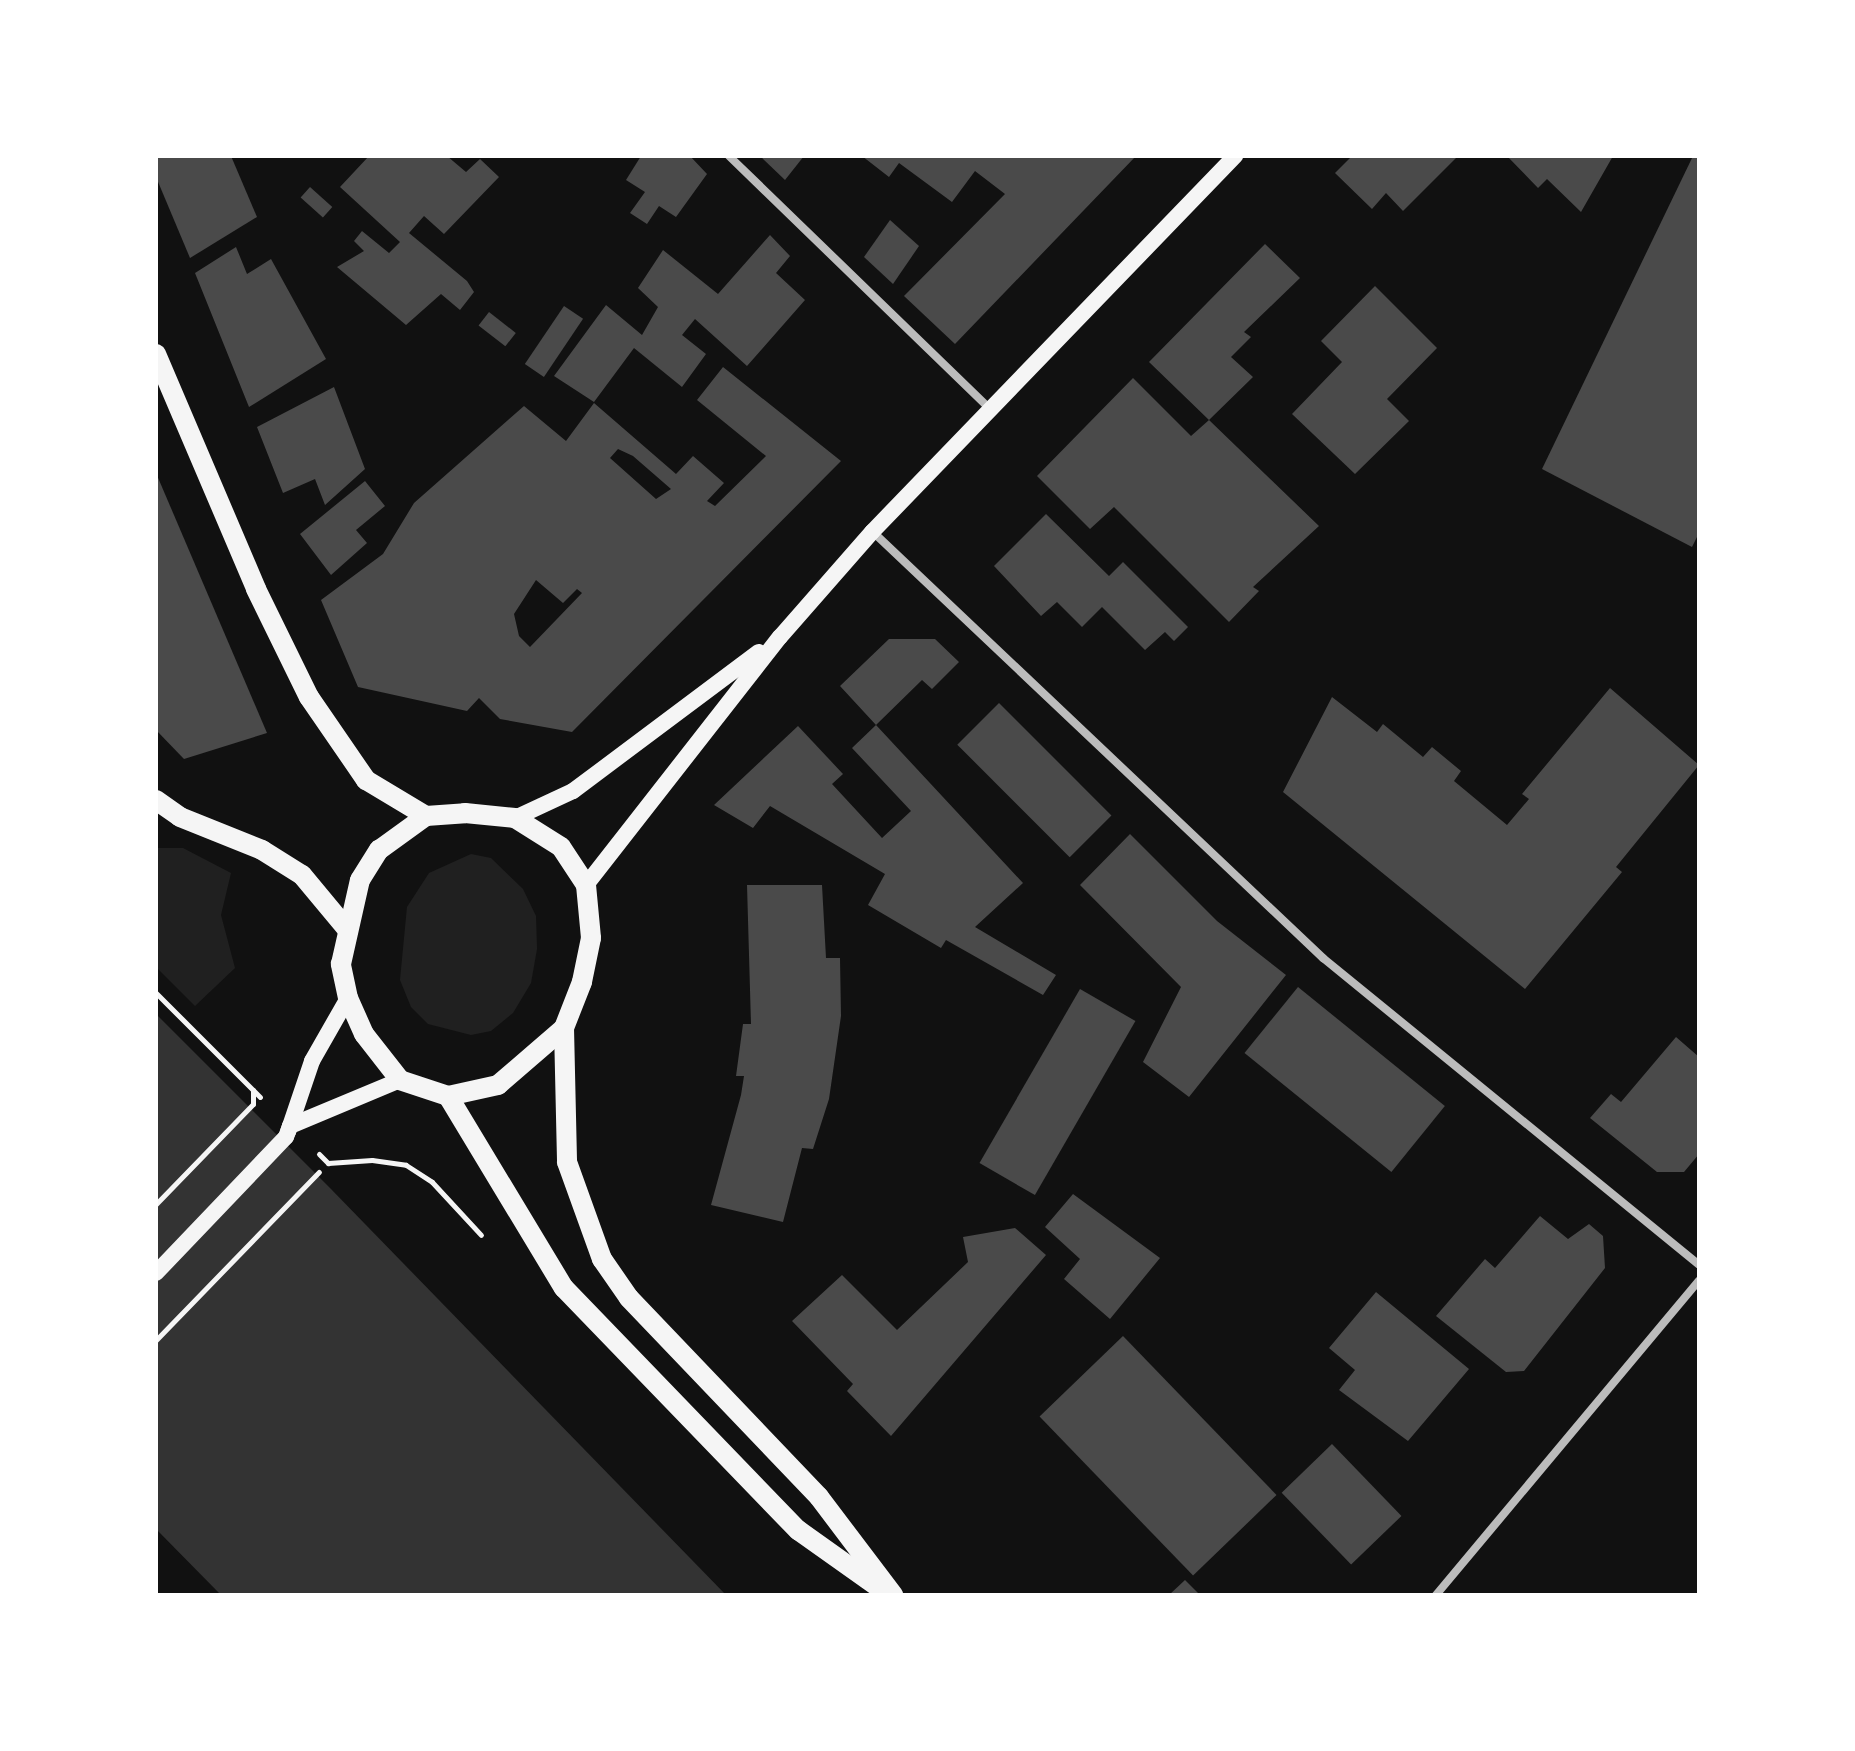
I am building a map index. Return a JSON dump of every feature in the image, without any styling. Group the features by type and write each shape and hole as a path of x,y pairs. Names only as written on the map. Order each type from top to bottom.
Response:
{"main road":[{"path":"586,885 780,637 872,532 1235,156"},
{"path":"156,354 309,697 366,780 426,816 515,818 573,791 780,637"},
{"path":"156,800 180,817 262,850 302,875 347,929"},
{"path":"426,816 379,850 360,880 341,964 348,998 364,1034 400,1080 448,1096 498,1085 564,1028"},
{"path":"515,818 561,847 586,885 591,938 582,982 564,1028 567,1162 602,1259 629,1298 819,1497 892,1595"},
{"path":"288,1132 312,1061 348,998"},
{"path":"156,1273 288,1132 400,1080"},
{"path":"448,1096 564,1288 798,1530 892,1595"}],"street":[{"path":"729,156 990,410"},
{"path":"872,532 1323,958 1699,1265"},
{"path":"1436,1595 1699,1281"}],"path":[{"path":"156,993 253,1089 288,1132 328,1163 372,1160 406,1165"},
{"path":"156,1204 253,1104 253,1089"},
{"path":"156,1340 319,1172"}],"shaded area":[{"path":"156,848 183,848 231,873 221,915 235,968 195,1006 156,967"},
{"path":"471,854 491,858 523,889 536,916 537,949 531,983 513,1013 491,1031 471,1035 428,1024 411,1007 400,980 407,907 429,873"},
{"path":"156,1014 726,1595 221,1595 156,1529"}],"building":[{"path":"156,156 231,156 257,217 190,258 156,177"},
{"path":"369,156 447,156 466,172 480,159 499,177 444,234 424,216 409,233 467,281 474,292 460,310 441,294 406,325 337,267 364,251 354,241 362,231 389,253 400,242 340,187"},
{"path":"641,156 690,156 707,174 676,217 659,206 647,224 630,213 645,192 626,180"},
{"path":"760,156 804,156 785,180"},
{"path":"862,156 1136,156 955,344 904,296 1005,194 975,171 952,202 899,163 889,177"},
{"path":"1352,156 1458,156 1403,211 1386,193 1372,209 1335,173"},
{"path":"1507,156 1613,156 1581,212 1547,179 1538,188"},
{"path":"1693,156 1699,156 1699,533 1692,547 1542,469"},
{"path":"310,187 332,207 323,217 301,197"},
{"path":"890,220 919,246 893,284 864,257"},
{"path":"770,235 790,256 776,273 805,300 747,366 695,319 682,335 706,354 682,387 634,348 594,402 554,376 606,305 642,335 658,307 638,288 663,250 718,294"},
{"path":"1265,244 1300,278 1244,332 1251,337 1231,357 1253,377 1209,420 1149,362"},
{"path":"236,247 247,274 271,259 326,359 249,407 195,273"},
{"path":"1375,286 1437,348 1387,399 1409,421 1355,474 1292,414 1342,362 1321,341"},
{"path":"564,306 583,319 544,377 525,364"},
{"path":"489,312 516,333 505,346 479,325"},
{"path":"723,367 841,461 572,732 500,719 479,698 467,711 358,687 321,600 383,554 414,503 524,406 566,441 594,403 676,474 693,456 724,483 707,501 715,506 766,456 697,400","holes":["618,449 633,456 671,489 656,499 610,458","536,580 563,603 577,589 582,593 530,647 519,636 514,614"]},
{"path":"1133,378 1191,436 1209,420 1319,526 1253,587 1259,591 1229,622 1114,507 1090,529 1037,476"},
{"path":"334,387 365,469 325,505 315,479 283,493 257,427"},
{"path":"156,473 267,733 184,759 156,730"},
{"path":"365,481 385,506 356,530 367,543 331,575 300,534"},
{"path":"1046,514 1109,576 1123,562 1188,627 1174,641 1165,632 1145,650 1102,607 1082,627 1057,602 1041,616 994,566"},
{"path":"889,639 935,639 959,662 932,689 922,680 876,725 840,686"},
{"path":"1610,688 1699,765 1616,867 1622,872 1525,989 1283,792 1332,697 1377,732 1383,724 1423,757 1432,747 1461,771 1454,781 1507,825 1529,799 1522,794"},
{"path":"999,703 1111,815 1070,857 957,745"},
{"path":"876,725 1023,883 975,927 1056,975 1043,995 946,940 941,948 868,905 885,874 770,806 753,828 714,805 798,726 843,774 832,784 882,838 911,811 852,748"},
{"path":"1130,834 1217,921 1286,975 1189,1097 1143,1062 1181,987 1080,885"},
{"path":"747,885 822,885 826,958 840,958 841,1016 829,1099 813,1149 802,1148 783,1222 711,1205 741,1095 744,1076 736,1076 743,1024 751,1024"},
{"path":"1298,987 1445,1106 1391,1172 1245,1053"},
{"path":"1080,989 1135,1021 1035,1195 980,1163"},
{"path":"1676,1037 1699,1057 1699,1154 1684,1172 1657,1172 1590,1118 1611,1094 1621,1102"},
{"path":"1073,1194 1160,1258 1110,1319 1064,1279 1080,1259 1045,1227"},
{"path":"1540,1216 1568,1239 1589,1224 1603,1236 1605,1268 1524,1371 1506,1372 1436,1316 1485,1259 1495,1268"},
{"path":"1015,1228 1046,1255 891,1436 847,1391 853,1384 792,1321 842,1275 897,1330 968,1262 963,1237"},
{"path":"1376,1292 1469,1369 1408,1441 1339,1390 1355,1370 1329,1348"},
{"path":"1123,1336 1277,1495 1193,1576 1040,1417"},
{"path":"1332,1444 1401,1516 1351,1565 1282,1493"},
{"path":"1185,1580 1200,1595 1169,1595"}]}
